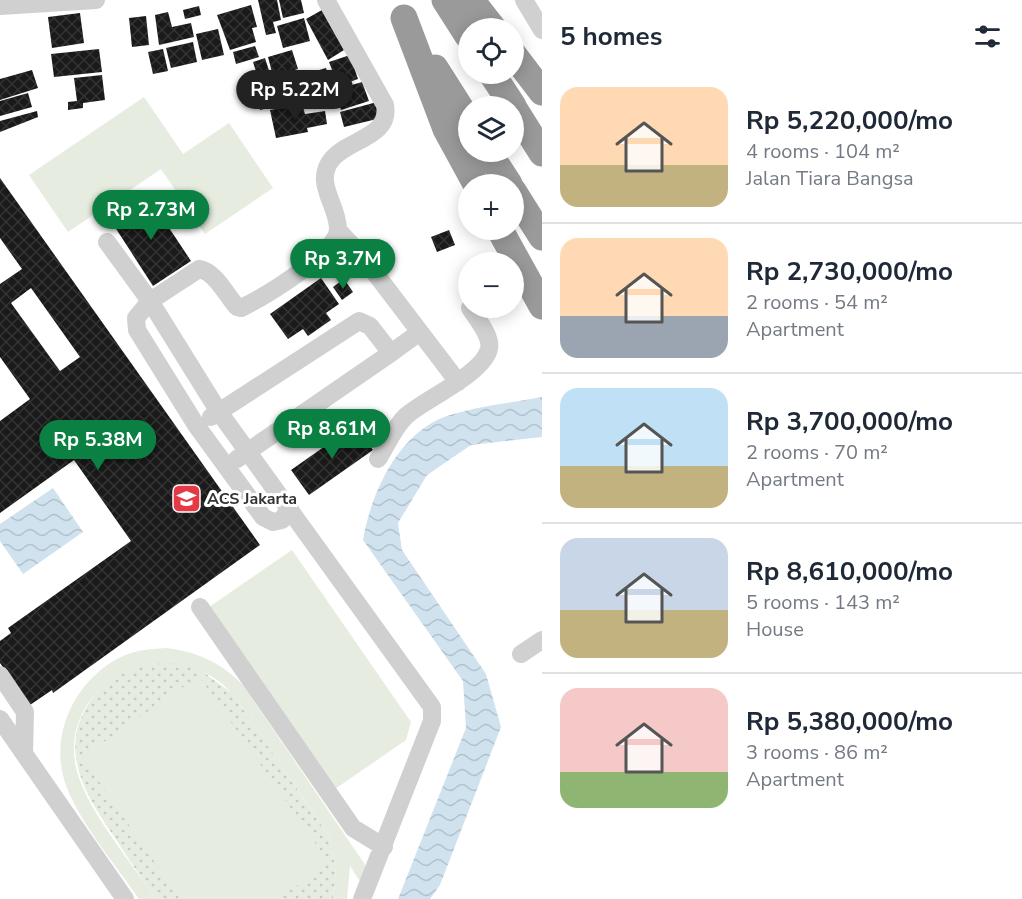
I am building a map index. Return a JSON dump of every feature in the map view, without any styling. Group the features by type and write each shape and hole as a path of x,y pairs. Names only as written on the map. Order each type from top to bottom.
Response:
{"highway":[{"path":"445,0 458,20"},
{"path":"471,0 485,18"},
{"path":"398,9 458,104"},
{"path":"398,9 446,129 471,174"},
{"path":"524,68 542,92"},
{"path":"524,124 542,153"},
{"path":"524,208 542,237"},
{"path":"506,240 542,306"}],"street":[{"path":"0,6 96,0"},
{"path":"326,0 385,105 386,122 380,129 347,147 331,160 324,176 338,230 362,256 458,382"},
{"path":"524,0 542,30"},
{"path":"290,507 282,520 273,522 263,517 196,425 136,325 139,313 150,301 199,269 211,275 237,308 241,309 325,253 333,244 338,230"},
{"path":"107,242 150,301 219,412 290,507 432,707 432,722 362,899"},
{"path":"378,459 407,415 458,382 489,350 484,332 476,318"},
{"path":"196,425 359,321 370,326 391,353"},
{"path":"226,468 420,332"},
{"path":"172,384 193,370"},
{"path":"200,607 353,828 384,847"},
{"path":"521,654 542,640"},
{"path":"0,675 25,712 24,753"},
{"path":"0,719 125,899"}],"shaded area":[{"path":"144,97 183,154 229,123 273,188 205,234 161,169 68,232 29,175"},
{"path":"292,550 411,722 406,740 335,789 209,607"},
{"path":"166,648 208,659 226,670 243,685 370,872 359,880 350,866 347,899 333,899 335,866 328,835 236,698 217,680 193,668 167,663 142,666 119,676 99,691 84,711 75,735 75,763 87,797 109,833 156,899 139,899 110,859 90,831 67,788 60,750 63,731 78,695 104,667 132,653"},
{"path":"165,662 184,664 202,671 233,694 328,835 335,866 333,899 156,899 104,822 85,789 79,772 76,736 81,718 91,700 106,684 133,668"},
{"path":"199,676 329,863 278,899 180,899 82,757"}],"water":[{"path":"542,397 542,437 471,445 427,475 398,523 402,550 486,674 501,727 440,885 430,899 398,899 466,728 463,681 363,540 367,522 380,485 390,467 414,436 430,424 447,416 470,410"},
{"path":"53,488 83,532 23,574 0,541 0,524"}],"building":[{"path":"258,0 277,0 281,20 273,22 276,33 266,35"},
{"path":"279,0 301,0 304,13 283,18"},
{"path":"251,5 257,27 252,28 256,42 230,50 217,15"},
{"path":"199,6 201,15 185,19 183,10"},
{"path":"322,10 344,50 328,60 306,19"},
{"path":"168,12 172,27 191,23 194,37 159,45 155,15"},
{"path":"80,13 84,43 52,48 48,17"},
{"path":"146,16 149,45 132,47 129,18"},
{"path":"304,18 310,41 283,48 277,26"},
{"path":"218,29 224,55 202,60 196,34"},
{"path":"193,42 197,62 171,68 166,48"},
{"path":"255,46 259,57 236,64 233,52"},
{"path":"99,49 102,72 54,77 51,54"},
{"path":"163,49 168,71 153,74 148,52"},
{"path":"292,50 298,69 273,76 268,57"},
{"path":"350,55 358,79 338,86 329,62"},
{"path":"265,58 272,80 260,84 253,62"},
{"path":"326,68 332,87 308,94 302,75"},
{"path":"32,70 38,88 0,100 0,79"},
{"path":"300,74 307,100 294,104 286,78"},
{"path":"102,75 105,100 83,103 83,108 68,110 68,102 77,101 74,78"},
{"path":"285,79 290,103 260,110 255,86"},
{"path":"362,82 369,101 341,110 335,90"},
{"path":"28,93 32,107 0,116 0,101"},
{"path":"377,102 381,118 344,127 340,112"},
{"path":"302,104 305,114 325,111 327,124 307,128 308,132 276,138 270,110"},
{"path":"37,111 38,117 0,132 0,121"},
{"path":"0,178 260,545 53,693 52,690 30,705 0,663 0,641 11,633 8,628 131,541 74,460 0,513 0,421 30,399 0,357 0,284 22,269 0,238","holes":["31,288 80,357 60,371 11,303"]},
{"path":"148,196 191,261 153,286 111,221"},
{"path":"449,230 455,245 437,252 431,237"},
{"path":"321,278 339,304 326,313 331,320 308,336 303,329 288,339 270,314"},
{"path":"344,279 353,292 342,300 333,287"},
{"path":"355,425 373,450 309,495 291,470"}],"place":[{"name":"ACS Jakarta","path":"186,498"}]}
